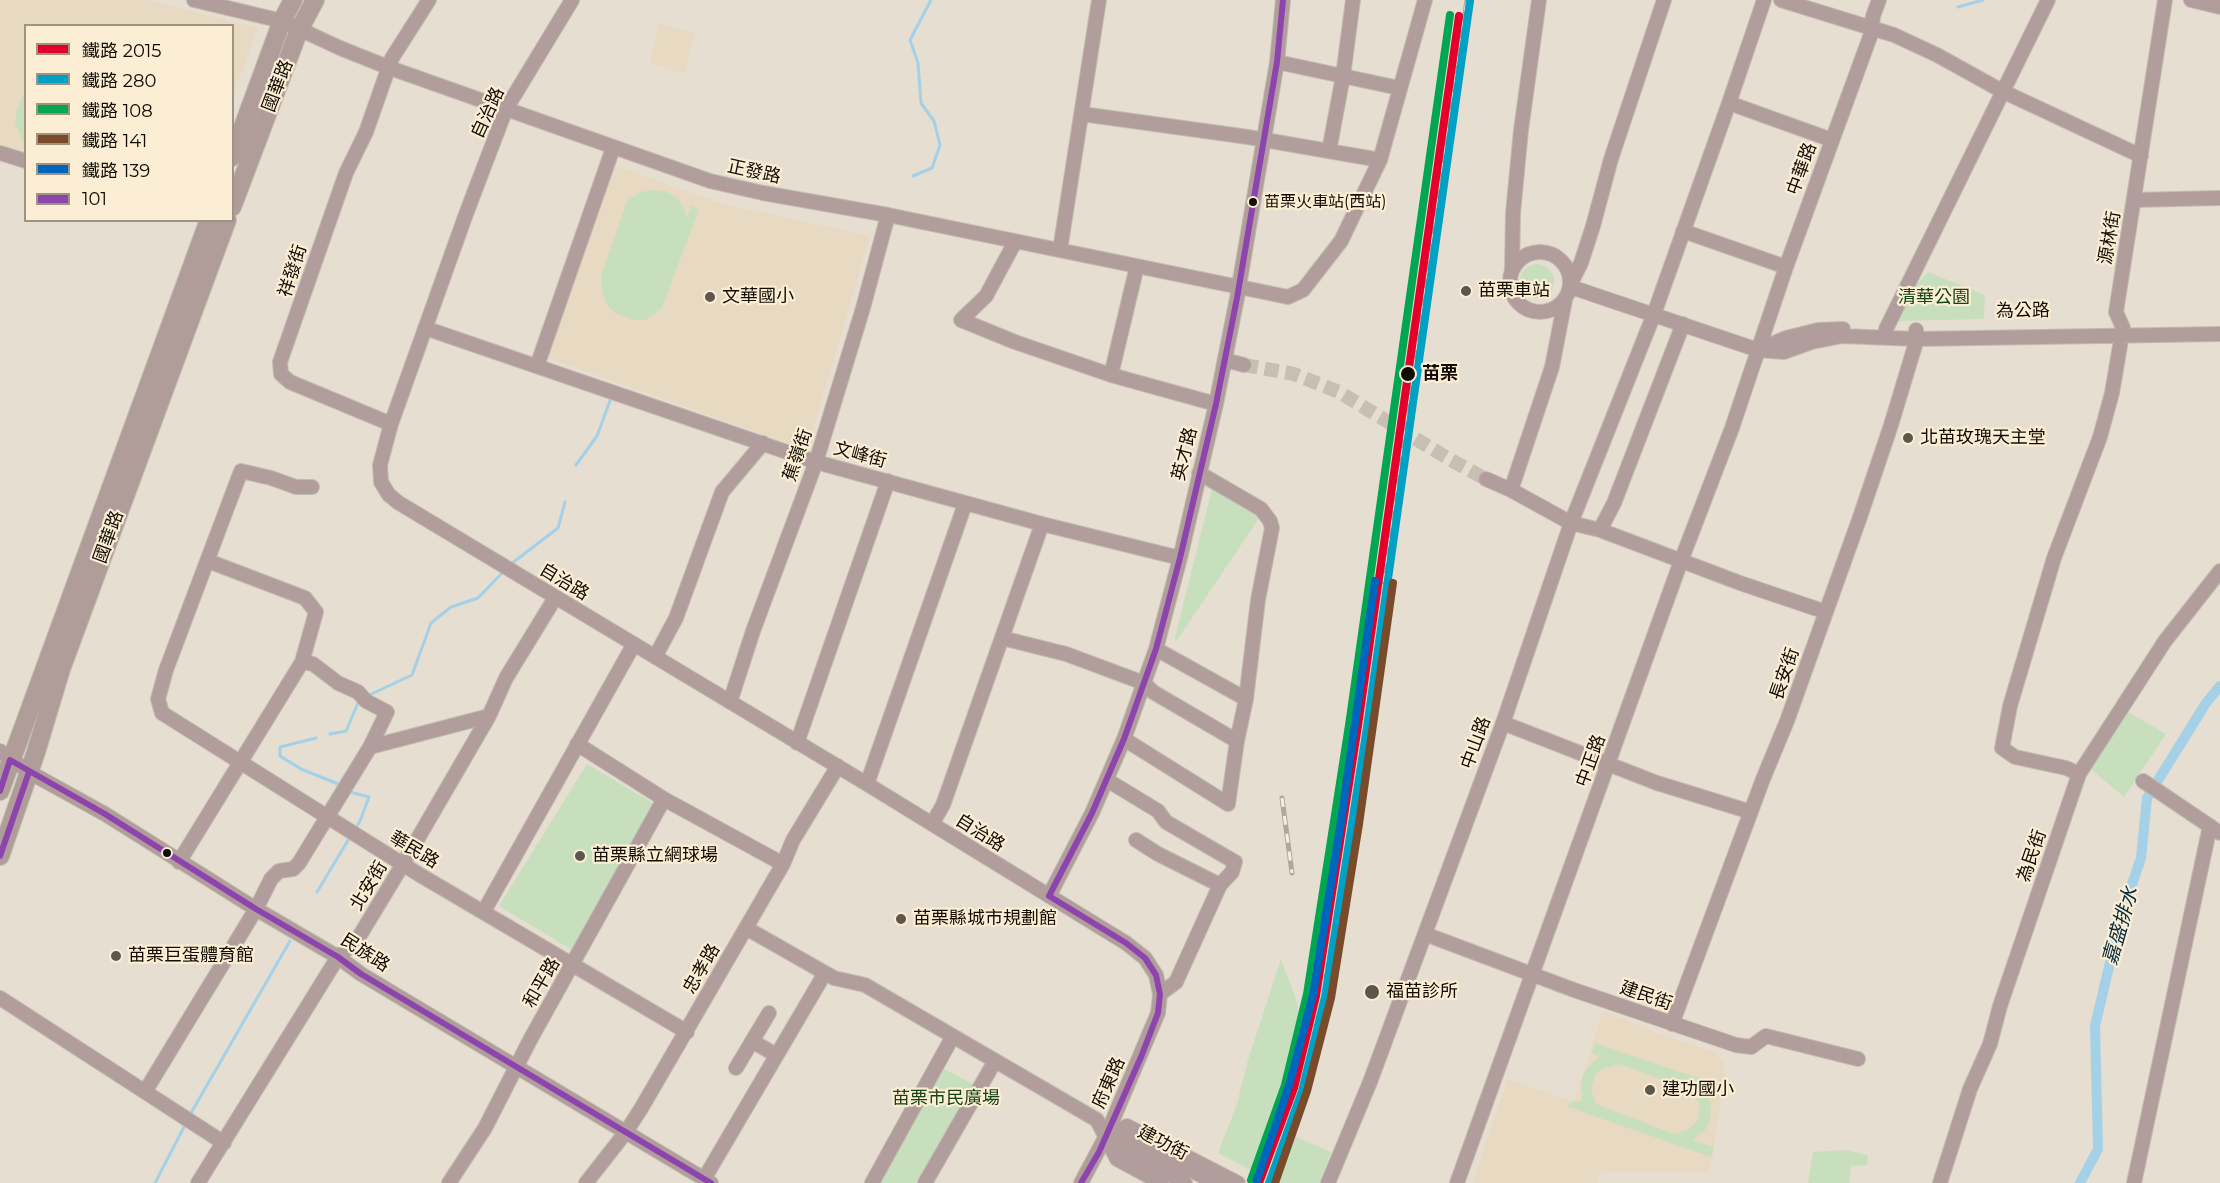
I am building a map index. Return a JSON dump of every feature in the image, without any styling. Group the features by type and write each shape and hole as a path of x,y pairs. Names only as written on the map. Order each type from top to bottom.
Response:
{"main road":[{"name":"國華路","path":"234,152 282,21 293,0"},
{"name":"國華路","path":"234,202 299,30 315,0"},
{"name":"國華路","path":"0,791 5,756 208,222"},
{"name":"國華路","path":"0,856 61,669 226,222"}],"street":[{"name":"正發路","path":"195,0 282,21 390,68 710,181 1288,297 1303,290 1341,241 1380,160 1425,0"},
{"name":"祥發街","path":"391,424 290,382 281,374 280,362 346,173 366,132 392,58 429,0"},
{"name":"自治路","path":"572,0 506,109 391,424 380,465 381,482 389,495 399,503 838,766 1126,943 1145,958 1156,975 1160,994"},
{"path":"1060,250 1099,0"},
{"name":"英才路","path":"1049,896 1107,780 1124,739 1156,649 1180,558 1216,404 1239,286 1277,62 1283,0"},
{"path":"1329,151 1353,0"},
{"path":"1539,0 1520,140 1513,213 1511,291 1515,300 1522,307 1531,311 1550,311 1569,290 1566,266 1553,254"},
{"path":"1511,490 1552,367 1569,290 1581,263 1611,159 1664,0"},
{"name":"中山路","path":"1328,1183 1370,1082 1503,723 1571,523 1654,314 1764,0"},
{"path":"1781,0 1894,35 1937,55 2002,91 2141,156"},
{"name":"中華路","path":"1758,350 1872,28 1873,16 1879,0"},
{"path":"1885,333 2048,0"},
{"name":"源林街","path":"2079,774 2066,768 2015,757 2002,748 2010,706 2048,579 2091,480 2112,393 2122,332 2116,312 2165,0"},
{"path":"2191,0 2220,7"},
{"path":"1277,62 1399,88"},
{"path":"1729,103 1832,140"},
{"path":"1082,114 1380,160"},
{"path":"537,366 613,148"},
{"path":"0,153 24,160"},
{"path":"2134,200 2220,198"},
{"name":"蕉嶺街","path":"730,702 753,631 816,462 863,308 888,215"},
{"path":"1683,231 1786,267"},
{"path":"1512,270 1517,262 1534,252 1578,254 1582,243 1590,234"},
{"path":"1015,242 986,296 961,320 1015,342 1111,375 1216,404"},
{"path":"1111,375 1137,266"},
{"path":"1569,290 1654,314 1758,350"},
{"path":"1600,530 1614,503 1683,324"},
{"name":"為公路","path":"2122,332 2220,326"},
{"name":"文峰街","path":"425,328 816,462 965,504 1180,558"},
{"name":"為公路","path":"1758,350 1786,338 1818,330 1916,335 2122,332 2220,334"},
{"name":"長安街","path":"1672,1024 1826,612 1891,425 1916,335"},
{"name":"中正路","path":"1457,1183 1681,561 1732,428 1758,350"},
{"path":"1225,360 1244,364"},
{"path":"655,657 676,618 722,492 763,443"},
{"path":"179,862 302,662 316,612 305,598 208,561 241,471 296,487 312,487"},
{"path":"1124,739 1228,804 1246,699 1258,600 1272,528 1261,509 1199,473"},
{"path":"1486,479 1571,523 1600,530 1826,612"},
{"path":"797,743 888,481"},
{"path":"867,784 965,504"},
{"path":"932,824 944,805 1042,524"},
{"name":"華民路","path":"208,561 185,618 158,699 162,713 327,818 687,1032"},
{"name":"為民街","path":"1940,1183 1970,1089 1990,1044 2000,1006 2079,774 2165,641 2220,571"},
{"name":"北安街","path":"198,1183 225,1143 338,957 357,940 489,716 506,678 555,598"},
{"path":"1002,638 1066,654 1144,683 1153,692 1237,741"},
{"path":"484,911 634,644"},
{"path":"1156,649 1246,699"},
{"path":"146,1090 256,909 271,879 279,871 293,869 299,863 370,747 387,712 364,699 358,692 338,683 313,664 302,662"},
{"path":"370,747 489,716"},
{"path":"1503,723 1657,783 1751,812"},
{"path":"577,744 664,799 783,864"},
{"name":"民族路","path":"5,756 105,814 362,974 708,1181"},
{"name":"忠孝路","path":"586,1183 626,1132 687,1032 783,864 793,840 838,766"},
{"path":"1107,780 1158,811 1166,822 1235,862 1232,872 1220,885 1176,982 1160,994"},
{"path":"2134,1183 2215,829 2142,781"},
{"name":"和平路","path":"449,1183 485,1128 516,1067 664,799"},
{"path":"1136,840 1158,854 1220,885"},
{"path":"746,928 834,978 865,985 1096,1120 1117,1159 1161,1183"},
{"name":"建民街","path":"1425,934 1736,1046 1750,1047 1766,1036 1858,1059"},
{"path":"708,1181 776,1055 825,973"},
{"name":"府東路","path":"1081,1183 1106,1136 1155,1022 1160,994"},
{"path":"0,998 225,1143"},
{"path":"736,1068 769,1013"},
{"path":"872,1183 953,1036"},
{"path":"752,1041 776,1055"},
{"path":"925,1183 995,1060"},
{"path":"1106,1136 1126,1126 1238,1183"},
{"path":"1106,1136 1129,1154 1185,1183"},
{"path":"1106,1136 1123,1138 1143,1146 1216,1183"},
{"name":"建功街","path":"1106,1136 1203,1183"}],"shaded area":[{"path":"0,0 146,0 258,28 234,93 234,24 24,24 24,151 0,144"},
{"path":"659,23 695,34 684,74 650,62"},
{"name":"文華國小","path":"612,164 720,203 870,236 807,450 548,358"},
{"name":"建功國小","path":"1603,1011 1670,1038 1715,1052 1725,1065 1713,1157 1709,1170 1705,1173 1601,1171 1596,1183 1472,1183 1508,1079 1574,1102"}],"green space":[{"path":"24,94 24,143 15,124 17,108"},
{"path":"666,191 676,198 683,206 687,218 691,206 699,209 662,308 646,320 634,320 616,314 606,303 601,276 627,201 640,192"},
{"path":"1537,264 1549,269 1554,281 1549,293 1537,298 1525,293 1520,281 1525,269"},
{"name":"清華公園","path":"1928,272 1985,295 1984,319 1896,321 1909,293"},
{"path":"1212,489 1257,513 1259,518 1176,642 1175,637"},
{"path":"2126,711 2166,734 2124,797 2088,767"},
{"name":"苗栗縣立網球場","path":"587,764 658,806 574,951 499,906"},
{"path":"1281,959 1298,1005 1297,1044 1253,1171 1218,1153 1237,1104 1248,1060"},
{"path":"1595,1043 1722,1086 1719,1098 1708,1095 1711,1104 1710,1119 1706,1129 1693,1140 1714,1147 1711,1157 1568,1107 1571,1102 1582,1101 1581,1082 1585,1071 1599,1056 1592,1053","holes":["1619,1064 1691,1090 1699,1102 1699,1116 1687,1130 1674,1134 1596,1104 1591,1089 1596,1073"]},
{"name":"苗栗市民廣場","path":"942,1068 977,1086 919,1183 878,1183"},
{"path":"1294,1136 1331,1152 1320,1183 1275,1183"},
{"path":"1846,1150 1868,1155 1867,1165 1851,1166 1849,1183 1808,1183 1813,1152"}],"waterway":[{"path":"913,176 932,168 940,145 934,121 921,103 918,63 910,40 931,0"},
{"path":"1958,7 1983,0"},
{"path":"576,465 597,436 611,398"},
{"path":"511,564 558,528 565,502"},
{"path":"367,696 412,675 431,623 451,607 478,598 504,571"},
{"name":"嘉盛排水","path":"2080,1183 2098,1149 2095,1026 2121,916 2141,858 2147,798 2206,703 2220,686"},
{"path":"330,734 346,731 359,701"},
{"path":"316,738 280,747 280,756 301,769 338,784"},
{"path":"350,792 369,797 355,829"},
{"path":"317,892 350,837"},
{"path":"191,1113 290,941"},
{"path":"155,1183 185,1125"}],"tunnel":[{"path":"1244,365 1294,374 1339,392 1486,479"}],"railway":[{"path":"1384,582 1467,0"},
{"path":"1282,798 1292,873"}],"rail line":[{"name":"280","path":"1269,1183 1302,1091 1325,997 1367,727 1470,1"},
{"name":"108","path":"1251,1180 1285,1085 1307,994 1349,725 1450,15"},
{"name":"2015","path":"1259,1183 1294,1088 1316,996 1358,726 1459,16"},
{"name":"139","path":"1257,1180 1289,1086 1313,995 1341,822 1375,581"},
{"name":"141","path":"1275,1183 1307,1091 1331,998 1359,824 1393,583"}],"transit line":[{"name":"101","path":"1049,896 1092,813 1124,739 1156,649 1180,558 1216,404 1237,298 1277,62 1283,0"},
{"name":"101","path":"0,791 10,760 105,814 256,909 338,957 361,974 711,1183"},
{"name":"101","path":"0,856 29,772"},
{"name":"101","path":"1049,896 1126,943 1145,958 1156,975 1160,994 1158,1013 1141,1057 1099,1152 1081,1183"}],"place":[{"name":"苗栗火車站(西站)","path":"1253,202"},
{"name":"苗栗車站","path":"1466,291"},
{"name":"文華國小","path":"710,297"},
{"name":"苗栗","path":"1408,374"},
{"name":"北苗玫瑰天主堂","path":"1908,438"},
{"name":"苗栗縣立網球場","path":"580,856"},
{"name":"苗栗縣城市規劃館","path":"901,919"},
{"name":"苗栗巨蛋體育館","path":"116,956"},
{"name":"福苗診所","path":"1372,992"},
{"name":"建功國小","path":"1650,1090"}]}
